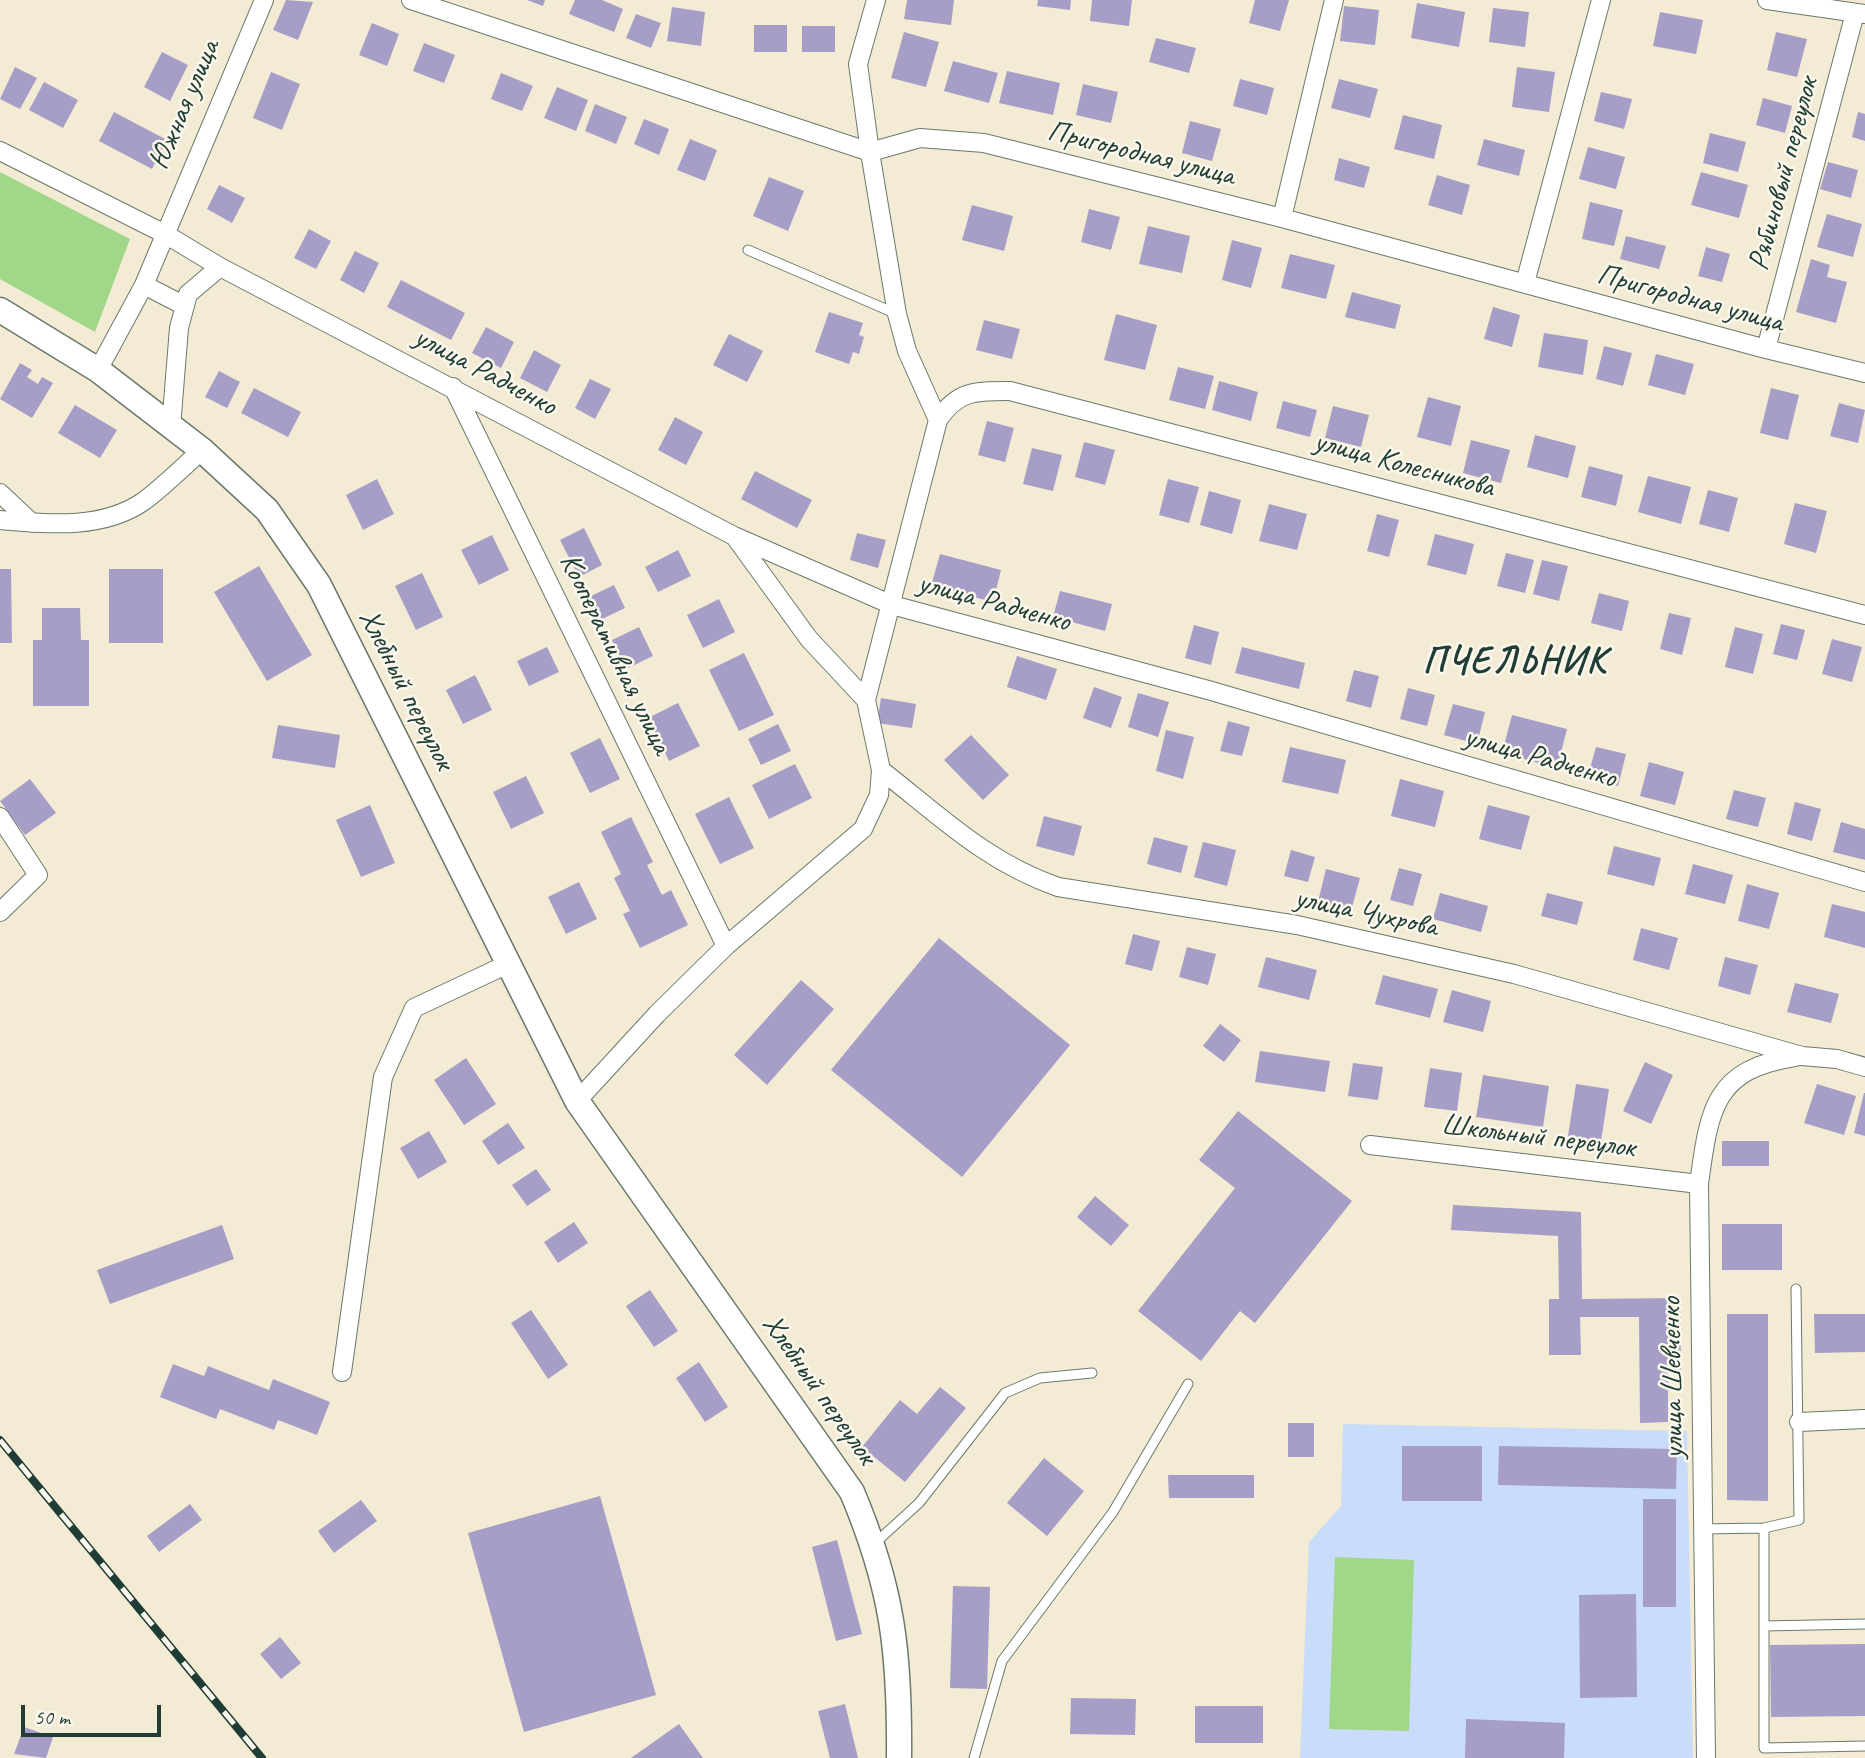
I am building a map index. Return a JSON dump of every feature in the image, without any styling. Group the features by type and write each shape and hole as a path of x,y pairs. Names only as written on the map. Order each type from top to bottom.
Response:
{"street":[{"name":"Южная улица","path":"98,370 144,285 264,0"},
{"path":"411,0 434,3 870,152"},
{"path":"1282,218 1334,0"},
{"path":"1525,283 1601,0"},
{"path":"1767,0 1860,13"},
{"path":"577,1101 657,1014 726,946 863,829 880,795 881,770 866,700 937,420 907,351 897,314 870,152 858,64 874,5"},
{"name":"Рябиновый переулок","path":"1766,349 1860,13"},
{"name":"Пригородная улица","path":"870,152 920,138 984,143 1282,218 1766,349 1865,373"},
{"path":"0,151 165,234"},
{"name":"улица Радченко","path":"165,234 220,267 734,536 892,604 1208,690 1865,882"},
{"path":"171,426 180,328 188,294 220,267"},
{"path":"144,285 185,306"},
{"path":"0,310 98,370"},
{"name":"Хлебный переулок","path":"98,370 202,450 267,510 319,585 577,1101 827,1452 852,1492 874,1545 893,1617 900,1682 900,1758"},
{"name":"Кооперативная улица","path":"453,387 726,946"},
{"name":"улица Колесникова","path":"937,420 948,405 959,397 978,391 1010,391 1865,615"},
{"path":"0,520 83,523 115,516 142,502 202,450"},
{"path":"0,493 32,523"},
{"path":"734,536 809,639 866,700"},
{"name":"улица Чухрова","path":"881,770 987,855 1025,875 1058,887 1297,925 1487,968 1802,1056 1837,1059 1865,1067"},
{"path":"0,817 38,875 0,912"},
{"path":"342,1372 383,1076 414,1008 508,964"},
{"name":"улица Шевченко","path":"1706,1758 1699,1184 1707,1126 1720,1095 1744,1071 1768,1061 1802,1056"},
{"name":"Школьный переулок","path":"1370,1145 1699,1184"},
{"path":"1799,1422 1865,1419"}],"lane":[{"path":"748,250 897,314"},
{"path":"1702,1529 1764,1528 1799,1520 1796,1289"},
{"path":"874,1545 919,1503 1005,1393 1040,1378 1092,1373"},
{"path":"974,1758 1002,1661 1113,1511 1188,1384"},
{"path":"1764,1528 1763,1748 1865,1746"},
{"path":"1764,1626 1865,1624"}],"shaded area":[{"path":"1343,1424 1687,1431 1693,1758 1300,1758 1309,1542 1341,1506"}],"green space":[{"path":"0,172 130,239 95,332 0,279"},
{"path":"1335,1557 1414,1560 1409,1731 1329,1729"}],"building":[{"path":"286,0 313,2 298,40 273,30"},
{"path":"527,0 545,0 543,6"},
{"path":"575,0 602,0 623,9 614,32 569,14"},
{"path":"907,0 954,0 951,25 904,19"},
{"path":"1038,0 1071,0 1070,10 1037,6"},
{"path":"1092,0 1132,0 1129,26 1090,21"},
{"path":"1255,0 1289,0 1280,31 1249,23"},
{"path":"1417,3 1465,12 1459,47 1411,38"},
{"path":"1344,6 1379,10 1375,45 1340,41"},
{"path":"672,7 705,12 701,46 667,41"},
{"path":"1493,8 1529,12 1525,47 1489,42"},
{"path":"1660,12 1703,20 1696,54 1653,46"},
{"path":"636,14 661,23 651,48 626,38"},
{"path":"372,23 399,34 387,66 359,55"},
{"path":"754,25 787,25 787,52 754,52"},
{"path":"802,26 835,26 835,52 802,52"},
{"path":"904,32 939,42 926,87 891,78"},
{"path":"1776,32 1807,39 1797,77 1767,70"},
{"path":"1156,38 1196,48 1189,73 1149,62"},
{"path":"424,43 455,55 444,83 413,71"},
{"path":"162,52 188,65 170,101 144,87"},
{"path":"953,61 998,73 989,103 944,91"},
{"path":"15,67 37,78 20,109 0,99"},
{"path":"1517,67 1555,72 1549,112 1512,107"},
{"path":"1007,71 1060,83 1053,115 999,103"},
{"path":"271,72 300,84 282,130 253,118"},
{"path":"501,73 533,86 522,111 491,99"},
{"path":"1240,79 1274,88 1267,115 1233,106"},
{"path":"1339,79 1378,89 1370,118 1331,108"},
{"path":"44,82 78,100 63,128 29,110"},
{"path":"1083,84 1118,92 1111,123 1076,115"},
{"path":"557,87 588,100 576,131 544,118"},
{"path":"1601,92 1632,99 1624,129 1594,121"},
{"path":"1763,98 1792,106 1785,133 1756,125"},
{"path":"595,104 627,117 616,144 585,131"},
{"path":"114,112 167,140 152,169 99,141"},
{"path":"1858,112 1865,114 1865,141 1852,137"},
{"path":"1403,115 1442,125 1434,159 1394,149"},
{"path":"644,119 669,129 659,155 634,144"},
{"path":"1190,121 1221,129 1212,161 1182,153"},
{"path":"1710,133 1746,142 1738,172 1703,163"},
{"path":"690,139 717,150 705,181 677,170"},
{"path":"1484,139 1525,150 1519,176 1477,165"},
{"path":"1588,147 1625,157 1616,189 1579,179"},
{"path":"1339,158 1370,167 1364,188 1334,180"},
{"path":"1828,162 1858,170 1851,198 1820,189"},
{"path":"1701,172 1748,185 1739,218 1691,205"},
{"path":"1437,175 1470,185 1462,215 1428,205"},
{"path":"769,177 804,191 788,231 753,216"},
{"path":"219,185 245,198 232,223 207,209"},
{"path":"1590,202 1623,210 1614,246 1582,239"},
{"path":"972,205 1013,216 1004,251 962,240"},
{"path":"1089,209 1120,217 1111,250 1081,242"},
{"path":"1827,214 1862,224 1853,257 1817,247"},
{"path":"1148,226 1190,236 1182,273 1139,264"},
{"path":"309,229 331,241 316,269 294,258"},
{"path":"1626,236 1666,246 1659,269 1620,259"},
{"path":"1232,240 1262,248 1251,288 1222,280"},
{"path":"1706,247 1730,254 1722,282 1698,276"},
{"path":"355,251 379,263 364,293 340,280"},
{"path":"1290,254 1335,265 1326,299 1281,288"},
{"path":"1811,259 1830,265 1827,277 1847,282 1836,323 1796,312"},
{"path":"401,280 465,313 451,340 387,307"},
{"path":"1352,292 1401,305 1395,329 1345,317"},
{"path":"1493,307 1520,315 1512,347 1484,339"},
{"path":"829,312 863,323 859,335 864,337 859,354 853,352 849,364 815,352"},
{"path":"1116,314 1157,325 1145,370 1104,360"},
{"path":"984,320 1020,329 1012,359 976,350"},
{"path":"486,327 514,342 501,368 472,353"},
{"path":"1544,333 1588,340 1583,375 1538,367"},
{"path":"729,334 763,351 747,382 713,365"},
{"path":"1604,346 1632,353 1623,386 1596,379"},
{"path":"534,350 561,365 547,392 520,378"},
{"path":"1656,354 1694,364 1685,395 1648,385"},
{"path":"20,363 32,370 27,377 38,384 42,377 53,383 32,418 0,399"},
{"path":"1178,367 1214,376 1205,409 1169,400"},
{"path":"219,371 240,382 227,408 205,397"},
{"path":"590,379 611,389 595,419 575,408"},
{"path":"1219,381 1258,392 1251,421 1212,410"},
{"path":"254,388 301,412 288,437 241,413"},
{"path":"1771,388 1799,395 1788,440 1760,433"},
{"path":"1428,397 1461,406 1451,446 1417,437"},
{"path":"1283,401 1317,410 1310,437 1276,428"},
{"path":"1839,403 1865,410 1858,443 1830,436"},
{"path":"75,405 117,430 100,458 58,433"},
{"path":"1333,406 1369,415 1361,447 1325,438"},
{"path":"675,417 703,432 686,465 658,450"},
{"path":"987,421 1014,428 1005,462 978,455"},
{"path":"1535,435 1576,446 1568,478 1527,467"},
{"path":"1471,440 1510,450 1501,483 1463,473"},
{"path":"1084,442 1115,450 1105,485 1075,477"},
{"path":"1032,448 1062,455 1053,491 1023,484"},
{"path":"1589,466 1623,475 1616,506 1581,497"},
{"path":"755,471 812,500 797,528 741,499"},
{"path":"1648,476 1691,487 1681,524 1638,512"},
{"path":"377,479 394,514 363,530 346,495"},
{"path":"1168,479 1199,487 1189,523 1159,515"},
{"path":"1708,490 1738,498 1729,532 1699,524"},
{"path":"1209,491 1241,500 1232,534 1200,525"},
{"path":"1795,503 1827,511 1816,553 1784,544"},
{"path":"1269,504 1307,514 1297,550 1259,541"},
{"path":"1377,514 1399,520 1389,557 1367,551"},
{"path":"584,528 602,565 579,577 560,540"},
{"path":"857,533 886,540 878,568 850,560"},
{"path":"1435,534 1474,544 1466,575 1427,565"},
{"path":"492,535 509,570 479,585 461,550"},
{"path":"678,550 691,576 658,592 645,567"},
{"path":"1506,553 1534,560 1525,593 1497,586"},
{"path":"940,554 1001,570 993,602 931,586"},
{"path":"1542,560 1568,566 1559,601 1533,594"},
{"path":"259,566 312,655 267,681 214,592"},
{"path":"0,569 11,569 12,643 0,643"},
{"path":"109,569 163,569 163,643 109,643"},
{"path":"422,573 443,617 416,630 395,586"},
{"path":"614,585 625,608 600,620 589,597"},
{"path":"1060,591 1112,604 1105,631 1053,617"},
{"path":"1599,593 1629,601 1622,631 1591,623"},
{"path":"719,599 735,632 703,648 687,615"},
{"path":"42,608 80,608 81,640 89,640 89,706 33,706 33,640 42,640"},
{"path":"1669,613 1691,618 1682,655 1660,649"},
{"path":"1781,624 1805,630 1797,660 1773,654"},
{"path":"1194,625 1219,632 1211,665 1185,658"},
{"path":"639,627 653,656 626,669 612,640"},
{"path":"1735,627 1763,634 1753,674 1725,667"},
{"path":"1832,639 1862,647 1852,682 1822,674"},
{"path":"547,647 559,672 529,686 517,661"},
{"path":"1242,647 1305,663 1299,689 1235,673"},
{"path":"744,653 774,715 739,731 709,670"},
{"path":"1017,656 1057,669 1046,700 1007,687"},
{"path":"1354,670 1379,676 1371,708 1346,701"},
{"path":"475,675 492,710 463,724 446,690"},
{"path":"1094,687 1122,697 1111,728 1083,718"},
{"path":"1408,688 1435,695 1427,726 1400,719"},
{"path":"1138,693 1169,702 1158,737 1128,727"},
{"path":"881,698 916,704 912,728 877,723"},
{"path":"678,703 700,746 669,761 648,718"},
{"path":"1453,704 1485,712 1477,744 1444,735"},
{"path":"1512,715 1567,729 1557,768 1502,753"},
{"path":"1228,721 1250,727 1242,756 1220,751"},
{"path":"778,724 791,751 761,765 748,739"},
{"path":"278,725 340,735 335,768 272,758"},
{"path":"1166,730 1194,737 1183,779 1156,771"},
{"path":"971,735 1009,775 983,800 944,760"},
{"path":"600,738 620,779 590,793 570,753"},
{"path":"1290,747 1346,760 1338,794 1282,782"},
{"path":"1596,747 1626,754 1618,786 1587,779"},
{"path":"1649,762 1684,772 1675,805 1640,796"},
{"path":"795,764 812,798 769,819 752,785"},
{"path":"526,776 544,813 511,829 493,792"},
{"path":"30,779 56,813 25,835 0,801"},
{"path":"1400,779 1444,791 1435,827 1391,816"},
{"path":"1734,790 1766,798 1758,827 1726,819"},
{"path":"729,797 754,848 720,864 695,814"},
{"path":"1795,802 1821,809 1812,841 1787,834"},
{"path":"370,805 395,863 361,877 336,820"},
{"path":"1488,805 1530,816 1521,850 1479,839"},
{"path":"1044,816 1082,826 1074,856 1036,846"},
{"path":"631,817 653,862 647,865 662,895 671,890 688,925 640,948 623,914 630,911 614,878 621,874 601,832"},
{"path":"1841,822 1865,829 1865,860 1833,852"},
{"path":"1154,837 1188,846 1181,873 1147,864"},
{"path":"1203,842 1236,850 1227,886 1194,877"},
{"path":"1614,846 1661,858 1654,886 1607,874"},
{"path":"1291,850 1315,857 1308,882 1284,876"},
{"path":"1693,864 1733,875 1725,904 1685,894"},
{"path":"1399,868 1422,874 1413,906 1390,900"},
{"path":"1326,869 1360,878 1351,911 1318,902"},
{"path":"579,882 597,919 566,934 548,897"},
{"path":"1747,884 1779,893 1769,929 1738,921"},
{"path":"1440,893 1488,906 1481,932 1433,919"},
{"path":"1547,893 1583,902 1577,925 1541,916"},
{"path":"1832,904 1865,912 1865,948 1824,937"},
{"path":"1641,928 1678,938 1669,970 1633,960"},
{"path":"1133,934 1160,941 1152,971 1125,964"},
{"path":"939,938 1070,1045 962,1177 831,1070"},
{"path":"1187,947 1216,954 1208,985 1179,977"},
{"path":"1266,957 1317,970 1309,1000 1258,987"},
{"path":"1725,957 1758,965 1750,995 1718,986"},
{"path":"1383,975 1438,989 1430,1018 1375,1004"},
{"path":"801,980 834,1009 767,1085 734,1055"},
{"path":"1795,983 1839,994 1831,1023 1787,1012"},
{"path":"1452,990 1491,1001 1483,1032 1443,1022"},
{"path":"1220,1024 1241,1040 1224,1062 1203,1046"},
{"path":"1260,1051 1330,1061 1325,1092 1255,1082"},
{"path":"466,1058 496,1104 464,1125 434,1080"},
{"path":"1645,1062 1673,1075 1651,1124 1623,1111"},
{"path":"1353,1063 1383,1067 1378,1100 1348,1096"},
{"path":"1430,1068 1462,1073 1457,1111 1424,1107"},
{"path":"1483,1075 1549,1086 1543,1127 1476,1117"},
{"path":"1576,1084 1609,1089 1601,1141 1568,1136"},
{"path":"1817,1084 1856,1096 1844,1135 1804,1123"},
{"path":"1865,1093 1865,1136 1854,1133"},
{"path":"1238,1111 1352,1201 1255,1323 1240,1311 1201,1361 1138,1311 1235,1188 1199,1160"},
{"path":"508,1123 525,1148 498,1165 482,1141"},
{"path":"429,1131 447,1162 418,1179 400,1148"},
{"path":"1722,1141 1769,1141 1769,1166 1722,1166"},
{"path":"536,1169 551,1190 527,1206 512,1185"},
{"path":"1095,1196 1129,1225 1111,1246 1077,1217"},
{"path":"1453,1205 1581,1212 1582,1299 1680,1298 1681,1370 1668,1370 1668,1422 1640,1423 1639,1317 1580,1317 1581,1355 1549,1355 1549,1299 1559,1299 1558,1236 1451,1230"},
{"path":"574,1222 588,1243 558,1263 544,1242"},
{"path":"1722,1224 1782,1224 1782,1270 1722,1270"},
{"path":"222,1225 234,1259 110,1304 97,1270"},
{"path":"650,1290 678,1331 654,1347 626,1306"},
{"path":"531,1310 568,1365 548,1379 511,1323"},
{"path":"1727,1314 1768,1314 1768,1501 1727,1500"},
{"path":"1814,1314 1865,1314 1865,1352 1815,1353"},
{"path":"699,1362 728,1407 705,1422 676,1378"},
{"path":"173,1364 204,1376 208,1366 269,1390 273,1379 330,1402 317,1435 278,1420 274,1430 220,1409 216,1419 160,1397"},
{"path":"940,1387 966,1408 905,1482 862,1447 900,1400 917,1414"},
{"path":"1288,1423 1314,1423 1314,1457 1288,1457"},
{"path":"1402,1446 1482,1446 1482,1501 1402,1501"},
{"path":"1499,1446 1677,1449 1676,1489 1498,1485"},
{"path":"1044,1458 1084,1491 1047,1536 1007,1503"},
{"path":"1168,1475 1254,1475 1254,1498 1169,1498"},
{"path":"600,1496 656,1695 524,1732 468,1533"},
{"path":"1643,1499 1676,1499 1676,1607 1643,1607"},
{"path":"361,1500 377,1521 334,1553 318,1531"},
{"path":"190,1504 202,1520 159,1552 147,1536"},
{"path":"837,1540 862,1634 836,1641 812,1547"},
{"path":"953,1586 990,1587 987,1689 950,1688"},
{"path":"1636,1594 1637,1697 1580,1698 1579,1595"},
{"path":"280,1637 301,1663 281,1679 260,1654"},
{"path":"1865,1644 1865,1716 1771,1717 1770,1645"},
{"path":"1071,1698 1136,1699 1135,1735 1070,1734"},
{"path":"845,1704 858,1758 830,1758 818,1711"},
{"path":"1195,1706 1263,1706 1263,1743 1195,1743"},
{"path":"1466,1719 1565,1723 1564,1758 1465,1758"},
{"path":"679,1724 703,1758 631,1758"},
{"path":"24,1727 53,1737 46,1758 14,1754"}],"railway":[{"path":"0,1440 262,1758"}],"district":[{"name":"ПЧЕЛЬНИК","path":"1515,662"}]}
